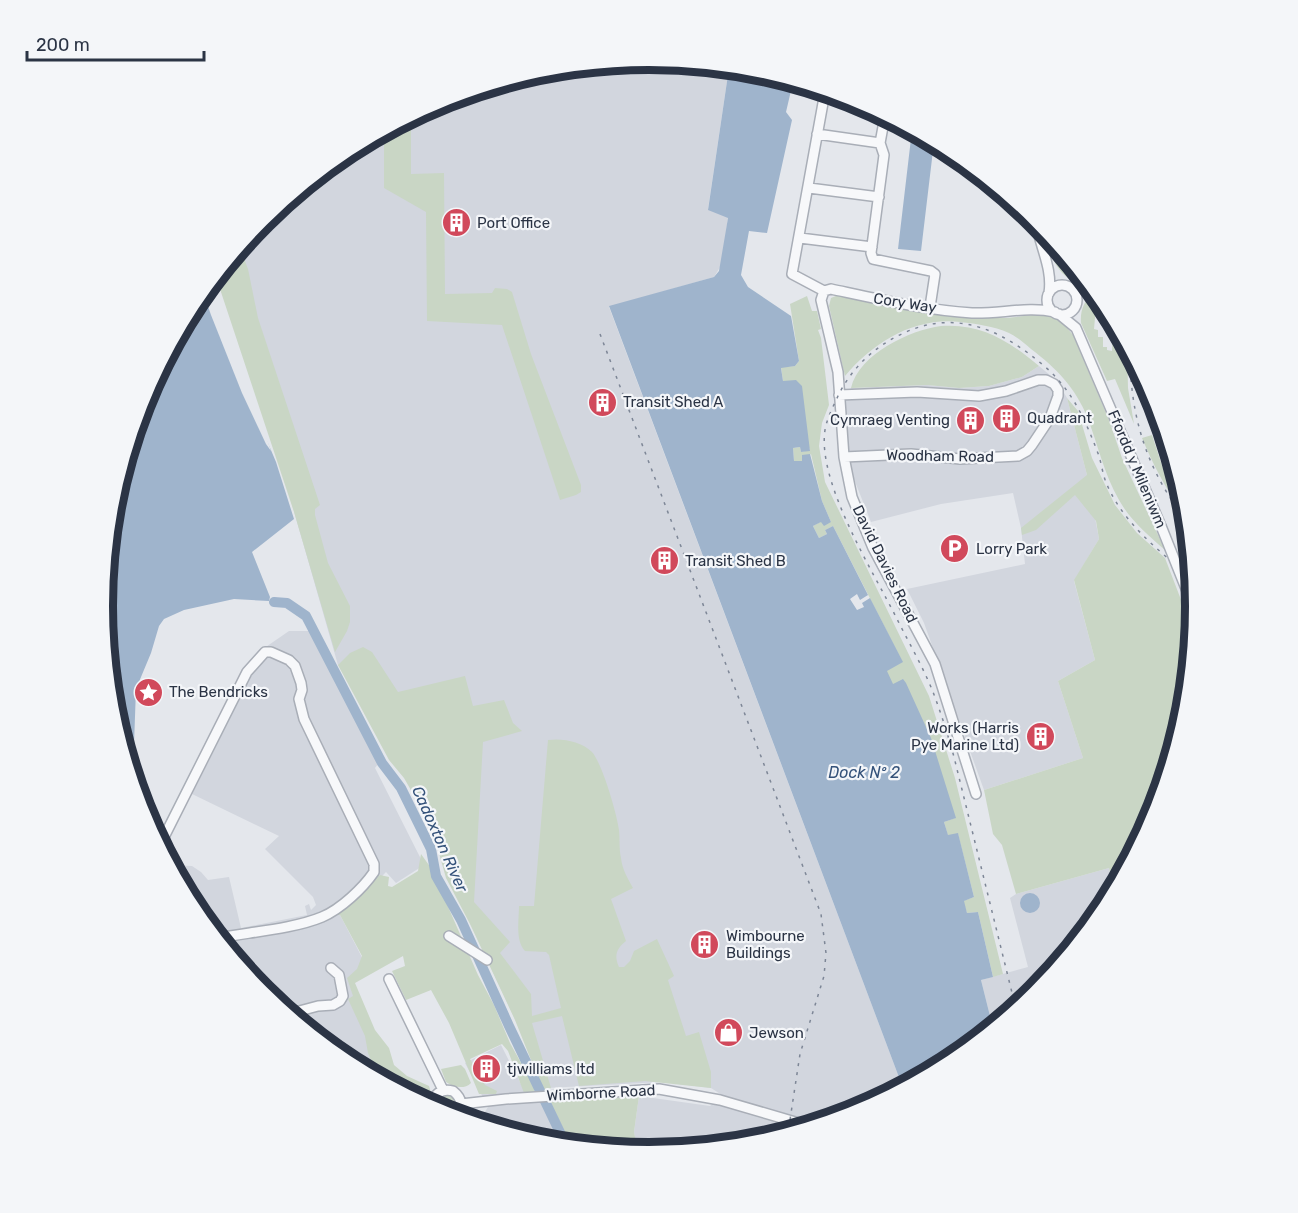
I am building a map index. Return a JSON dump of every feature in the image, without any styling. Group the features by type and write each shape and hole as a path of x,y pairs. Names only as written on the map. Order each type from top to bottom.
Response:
{"street":[{"path":"823,100 800,238 872,247"},
{"path":"883,125 880,143 885,153 872,247 873,259 931,270 935,274 930,307"},
{"path":"817,134 880,143"},
{"path":"808,188 879,196"},
{"name":"Cory Way","path":"800,238 792,274 824,291 831,289 976,313 1023,310 1057,313"},
{"path":"1040,240 1049,269 1049,306 1057,313 1068,313 1074,308 1077,301 1076,295 1073,289 1065,285 1049,269"},
{"path":"1049,295 1056,286 1065,285"},
{"name":"David Davies Road","path":"824,291 821,300 838,372 844,457 852,497 864,527 937,670 976,794"},
{"name":"Cory Way","path":"1023,310 1049,295"},
{"name":"Ffordd y Mileniwm","path":"1074,308 1076,328 1184,584"},
{"name":"Ffordd y Mileniwm","path":"1057,313 1076,328"},
{"name":"Woodham Road","path":"839,395 917,392 994,395 1042,380 1054,384 1058,392 1055,408 1047,424 1029,448 1017,456 965,459 911,454 844,457"},
{"path":"165,836 247,672 265,652 271,651 290,660 295,666 301,683 302,690 299,699 304,719 374,864 374,872 348,899 323,916 304,922 227,936"},
{"path":"449,936 487,960"},
{"path":"299,1011 322,1005 333,1005 340,1001 343,996 339,975 331,968"},
{"path":"389,979 443,1090"},
{"name":"Wimborne Road","path":"461,1104 659,1089 720,1100 795,1122"},
{"path":"434,1097 443,1090 456,1093 460,1108"}],"shaded area":[{"path":"649,70 728,76 708,209 728,217 722,264 714,277 609,307 900,1080 854,1102 788,1124 719,1138 649,1142 635,1142 634,1132 639,1096 710,1106 722,1095 711,1088 662,1082 547,1088 459,899 425,803 338,665 227,277 270,227 323,181 381,142 444,111 510,89 579,75"},
{"path":"1039,366 1057,381 1067,398 1087,475 1099,539 1074,581 1095,660 1058,681 1083,758 984,790 924,623 907,589 1025,564 1021,528 1013,493 941,504 871,522 852,474 847,442 846,400 851,388 927,385 959,388 989,386 1022,377"},
{"path":"289,631 312,631 378,764 375,768 424,865 396,883 386,872 357,902 340,915 367,967 349,977 379,1070 323,1032 270,986 224,933 203,904 180,865 192,866 208,880 229,877 241,928 307,915 305,906 309,904 311,910 316,905 313,897 265,849 279,836 192,794 253,673 260,651"},
{"path":"1109,868 1111,878 1095,904 1052,960 1028,986 991,1019 981,980 1028,967 1010,898 1016,894"},
{"path":"501,1045 525,1092 536,1092 558,1134 483,1116 488,1107 465,1063"}],"green space":[{"path":"411,127 411,174 444,173 445,294 492,293 495,288 512,292 531,354 581,485 581,492 560,500 502,325 427,321 426,212 384,188 384,140"},
{"path":"1049,250 1075,282 1063,273"},
{"path":"243,256 258,318 320,505 315,509 315,515 328,563 350,606 350,622 335,652 294,512 219,287"},
{"path":"838,295 976,317 1007,318 1039,314 1051,315 1062,322 1073,335 1109,420 1122,458 1165,550 1134,521 1123,507 1105,470 1088,419 1078,398 1049,364 1020,340 991,327 943,321 927,324 896,334 869,353 845,376 829,306 831,298"},
{"path":"807,296 812,311 817,311 821,329 818,330 821,338 829,405 822,423 819,446 825,482 929,696 955,778 1003,974 993,977 978,912 967,913 963,901 974,897 958,834 948,836 944,822 955,818 886,671 902,661 833,526 825,530 827,534 819,538 813,526 822,521 831,522 822,501 811,454 802,461 794,462 793,448 800,447 801,452 810,450 783,381 781,367 795,366 799,361 790,304"},
{"path":"1088,299 1096,310 1094,329 1098,330 1098,337 1103,337 1103,347 1112,351 1113,338 1127,364 1128,388 1134,424 1115,379 1107,381 1081,323 1084,306"},
{"path":"941,326 969,327 982,331 1017,349 1039,366 1022,377 989,386 959,388 927,385 851,388 856,376 875,354 901,338"},
{"path":"1067,398 1078,411 1092,458 1115,505 1137,533 1165,558 1185,610 1184,642 1175,711 1157,779 1130,844 1111,878 1109,868 1016,894 1002,845 993,834 984,790 1083,758 1058,681 1095,660 1074,580 1099,539 1096,521 1075,495 1036,530 1022,535 1021,528 1087,475"},
{"path":"1152,435 1174,500 1151,459 1142,438"},
{"path":"363,647 372,652 398,692 465,676 473,706 504,700 513,723 522,731 483,742 474,902 510,942 500,953 531,994 532,1016 561,1008 549,955 546,952 525,951 518,930 519,906 534,906 548,740 571,741 592,752 612,801 619,830 622,862 633,888 611,899 626,941 617,953 617,963 619,967 624,967 630,961 634,951 657,939 674,976 668,980 686,1036 699,1032 711,1072 711,1088 645,1081 579,1086 562,1016 532,1023 551,1088 543,1090 515,1020 446,878 437,846 412,792 389,760 338,665 350,653"},
{"path":"421,854 431,868 510,1043 535,1088 534,1093 524,1093 508,1051 502,1044 470,1059 485,1085 497,1091 496,1094 479,1094 449,1023 431,990 406,1000 392,971 405,966 403,956 355,983 375,1030 389,1048 394,1065 407,1076 429,1086 431,1093 429,1095 374,1066 365,1036 348,999 353,996 347,978 357,969 362,956 340,915 336,915 336,911 380,875 389,877 388,886 392,887 418,871"},
{"path":"461,1065 471,1083 458,1087 446,1082 441,1069"},
{"path":"447,1094 456,1100 456,1106 438,1099"},
{"path":"639,1096 634,1132 636,1142 567,1136 550,1101"}],"water":[{"name":"Dock Nº 2","path":"728,76 791,90 786,112 792,120 767,233 749,231 741,275 748,287 791,316 799,361 795,366 781,368 783,381 796,380 802,386 810,451 801,452 800,447 793,448 794,461 802,461 802,455 810,454 822,501 831,522 824,526 821,522 813,526 819,538 827,534 825,530 833,526 868,595 860,600 857,594 850,599 857,610 864,607 862,603 870,598 903,662 887,671 893,684 903,679 906,683 931,738 956,818 944,822 948,835 958,833 974,897 964,901 967,913 978,912 993,977 981,980 991,1019 947,1052 900,1080 609,306 714,277 719,271 728,218 708,210"},
{"path":"911,139 933,152 921,251 898,249"},
{"path":"215,292 254,410 276,462 294,519 252,552 270,597 269,601 234,599 184,610 164,619 159,626 136,689 134,744 137,764 123,711 114,642 114,571 123,502 141,434 168,369"},
{"path":"1030,893 1037,896 1040,903 1037,910 1030,913 1023,910 1020,903 1023,896"}],"pier":[{"path":"217,290 271,451 242,393 207,303"}],"waterway":[{"name":"Cadoxton River","path":"274,602 287,603 306,616 382,763 401,788 431,849 436,876 461,920 561,1135"}],"railway":[{"path":"1013,999 954,757 939,708 920,664 849,526 830,475 825,451 825,430 838,396 858,366 875,350 895,337 925,325 962,323 979,327 1012,342 1043,365 1062,384 1089,430 1106,483 1124,514 1145,538 1184,572"},
{"path":"600,334 821,914 826,953 824,976 800,1054 789,1124"},
{"path":"1130,369 1138,424 1143,441 1157,475 1176,506"},
{"path":"1149,415 1157,445 1169,475"}],"place":[{"name":"Port Office","path":"456,223"},
{"name":"Transit Shed A","path":"602,402"},
{"name":"Quadrant","path":"1006,418"},
{"name":"Cymraeg Venting","path":"971,420"},
{"name":"Lorry Park","path":"955,549"},
{"name":"Transit Shed B","path":"664,561"},
{"name":"The Bendricks","path":"148,692"},
{"name":"Works (Harris Pye Marine Ltd)","path":"1040,737"},
{"name":"Wimbourne Buildings","path":"705,945"},
{"name":"Jewson","path":"728,1033"},
{"name":"tjwilliams ltd","path":"486,1069"}]}
